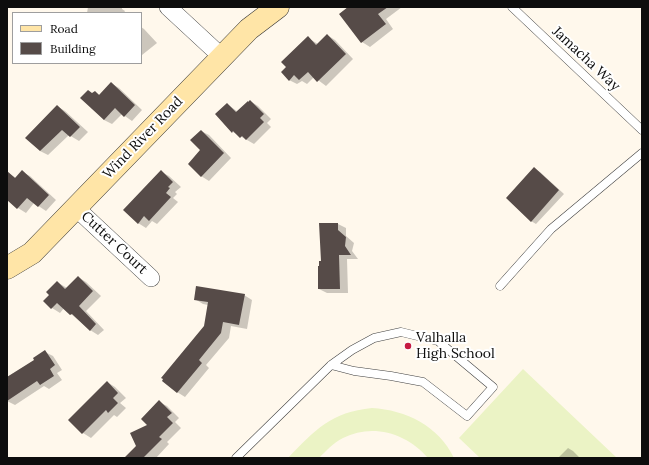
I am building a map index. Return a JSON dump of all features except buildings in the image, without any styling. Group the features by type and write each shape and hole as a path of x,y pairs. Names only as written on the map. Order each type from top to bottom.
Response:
{"street":[{"path":"168,7 222,57"},
{"name":"Wind River Road","path":"7,268 32,253 248,29 278,7"},
{"name":"Cutter Court","path":"76,208 151,278"}],"lane":[{"name":"Jamacha Way","path":"512,7 642,130"},
{"path":"500,286 551,229 642,153"},
{"path":"236,458 331,365 352,350 374,338 401,332 438,341 493,387 467,416 423,382 354,371 331,365"}],"green space":[{"path":"523,369 617,458 480,458 459,438"},
{"path":"372,408 397,412 420,422 440,437 454,458 428,458 420,449 400,437 377,431 366,431 339,440 319,458 288,458 316,431 335,418 358,410"}],"place":[{"name":"Valhalla High School","path":"408,346"}]}
